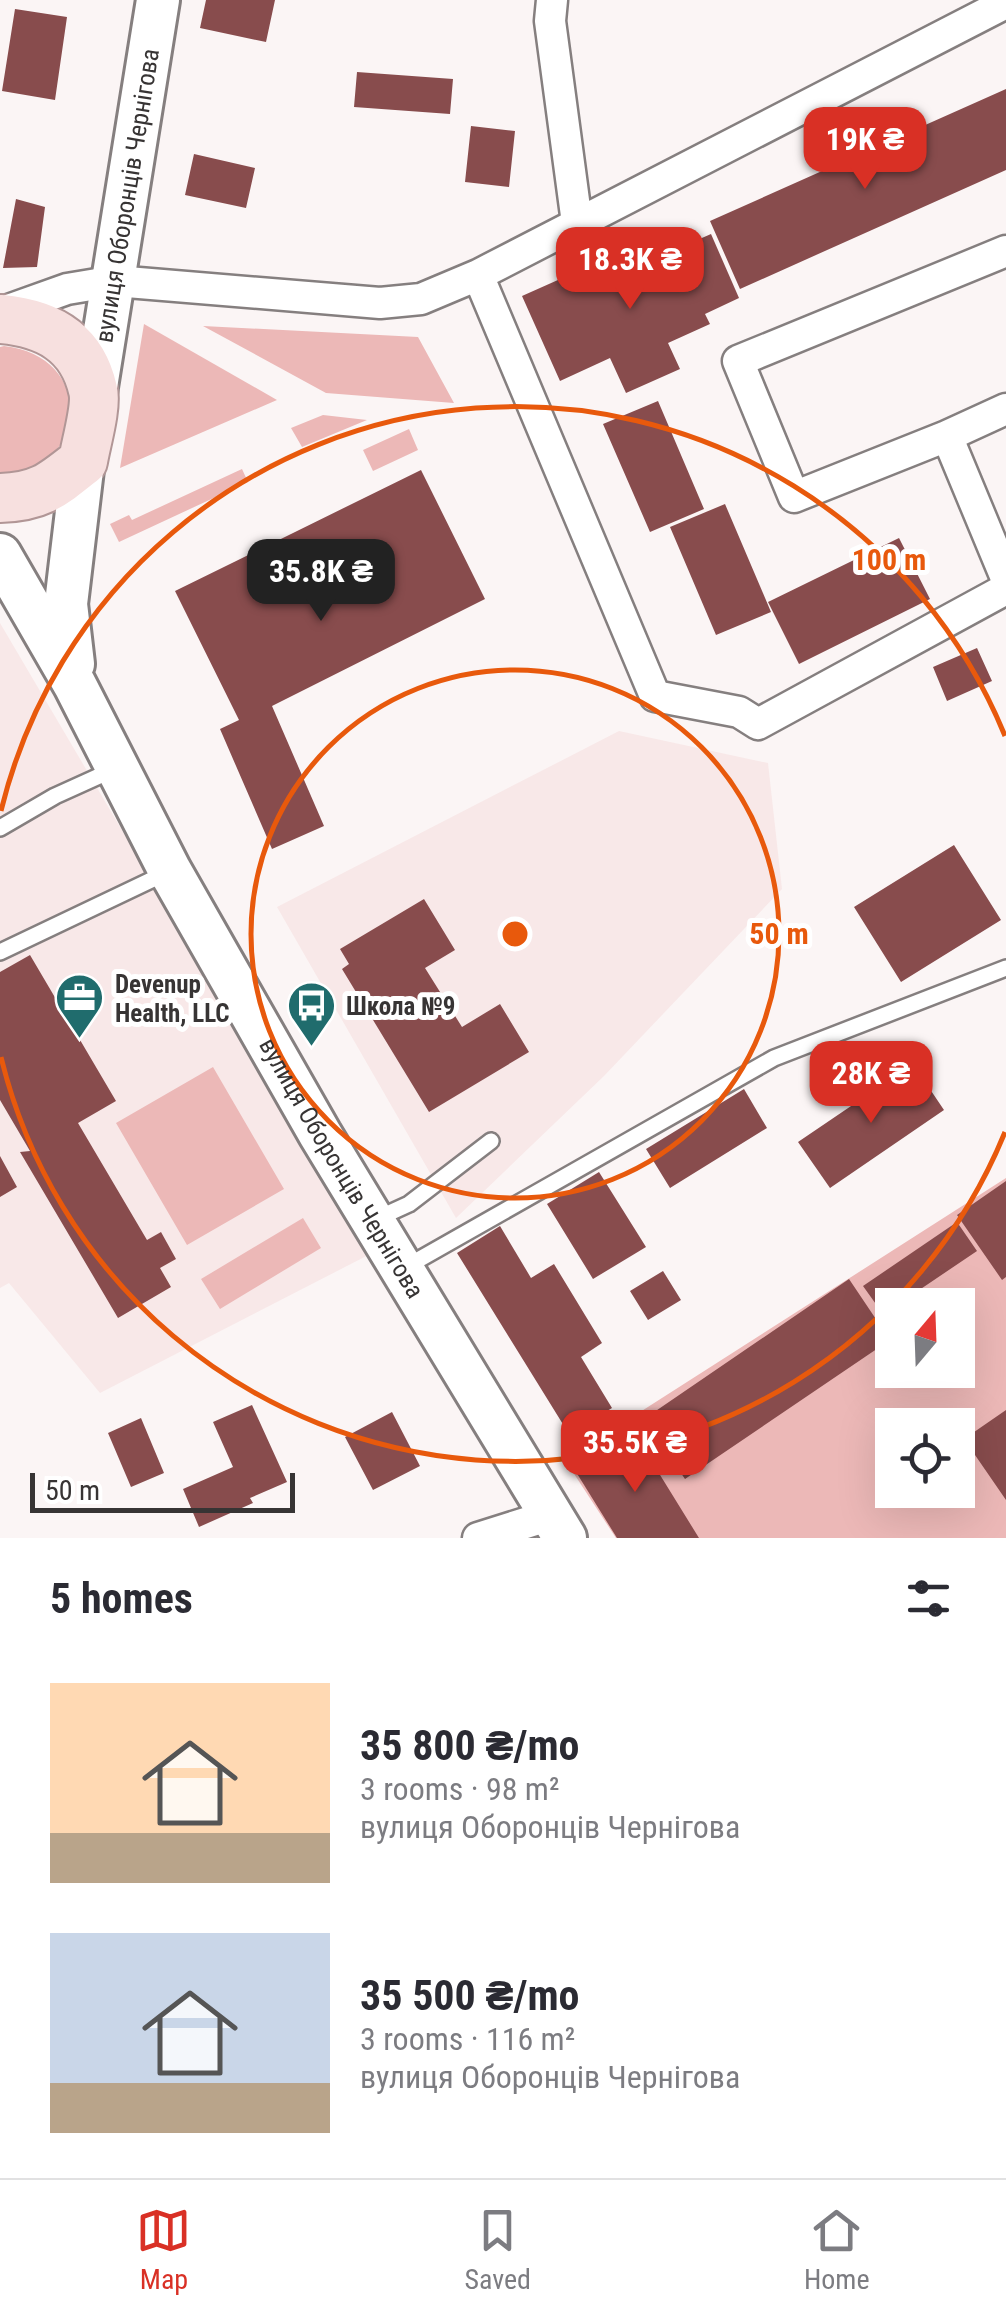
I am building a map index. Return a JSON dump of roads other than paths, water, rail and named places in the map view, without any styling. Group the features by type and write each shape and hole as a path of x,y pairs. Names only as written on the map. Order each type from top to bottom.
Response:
{"main road":[{"name":"вулиця Оборонців Чернігова","path":"94,392 115,282 158,0"},
{"path":"0,316 27,321 60,335 78,356 94,392 83,461 46,490 25,498 0,498"},
{"name":"вулиця Оборонців Чернігова","path":"76,685 66,604 83,461"},
{"name":"вулиця Оборонців Чернігова","path":"0,555 76,685 170,871 320,1134 558,1526"}],"street":[{"path":"552,0 550,21 577,224"},
{"path":"0,316 68,289 115,282 380,303 421,298 478,275 1006,3"},
{"path":"1006,250 738,362 794,497 1006,410"},
{"path":"478,275 656,696 739,712 758,724 1006,589"},
{"path":"948,436 1006,578"},
{"path":"478,1538 558,1526"}],"lane":[{"path":"0,828 54,796 117,768"},
{"path":"0,952 170,871"},
{"path":"404,1268 774,1058 1006,968"},
{"path":"374,1220 408,1204 491,1142"}],"place":[{"name":"Devenup Health, LLC","path":"80,1040"},
{"name":"Школа №9","path":"311,1048"}]}
